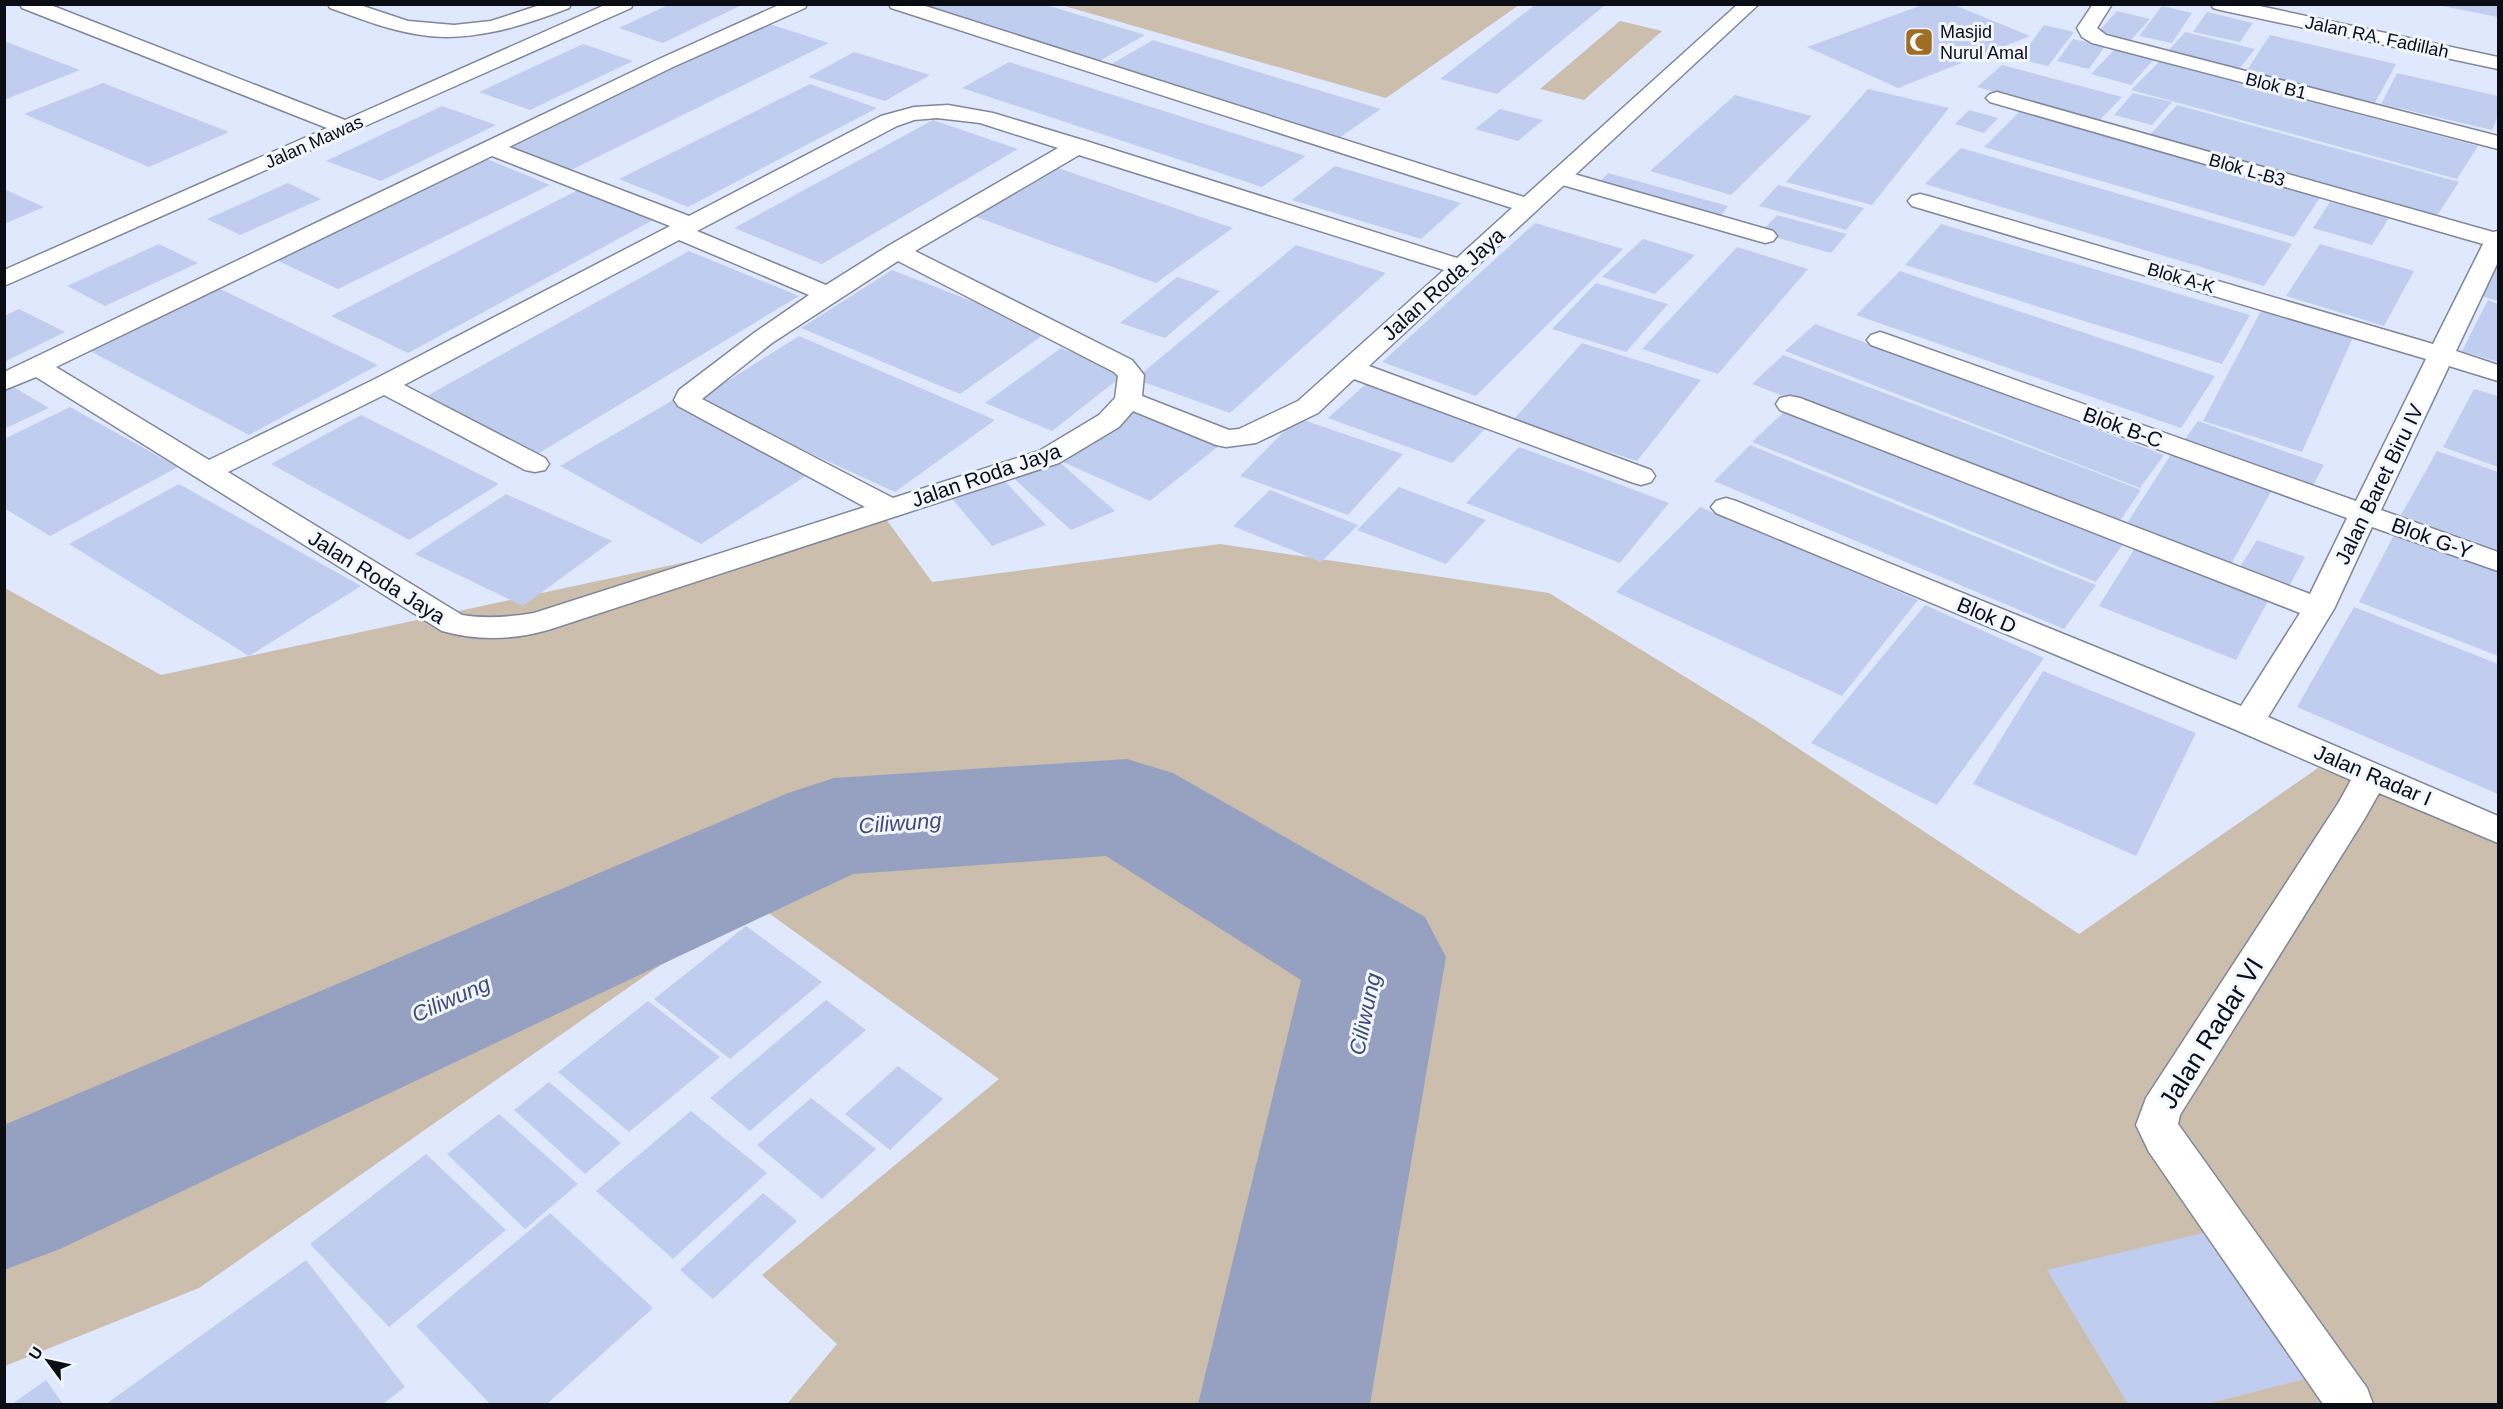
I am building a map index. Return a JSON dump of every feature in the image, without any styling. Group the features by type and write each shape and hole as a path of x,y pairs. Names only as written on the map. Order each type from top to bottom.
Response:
{"street":[{"path":"29,4 346,128"},
{"path":"337,4 403,26 450,31 517,21 562,4"},
{"name":"Jalan Mawas","path":"4,279 624,4"},
{"path":"4,382 666,63 798,4"},
{"path":"898,4 1528,206"},
{"name":"Jalan Roda Jaya","path":"38,367 453,624 479,629 504,629 537,623 578,612 1049,457 1109,421 1128,400 1226,438 1246,437 1308,407 1750,4"},
{"name":"Blok B1","path":"2103,4 2087,28 2089,33 2099,39 2499,143"},
{"name":"Jalan RA. Fadillah","path":"2220,4 2256,8 2499,63"},
{"name":"Blok L-B3","path":"1997,98 2498,240"},
{"path":"207,472 384,384 889,121 913,113 939,110 958,112 1078,146 1461,267"},
{"path":"890,508 688,400 694,390 763,338 897,251 1078,146"},
{"path":"492,148 684,228 830,295"},
{"path":"1560,177 1765,236"},
{"name":"Blok A-K","path":"1920,201 2442,355 2499,374"},
{"name":"Jalan Baret Biru IV","path":"2247,722 2318,609 2498,240"},
{"path":"897,251 1123,366 1131,375 1128,400"},
{"name":"Blok B-C","path":"1880,340 2365,514"},
{"path":"1350,368 1641,476"},
{"path":"384,384 535,464"},
{"path":"1790,404 2318,609"},
{"name":"Blok D","path":"1726,507 2247,722"},
{"name":"Blok G-Y","path":"2365,514 2499,561"},
{"name":"Jalan Radar I","path":"2247,722 2499,830"},
{"name":"Jalan Radar VI","path":"2350,1404 2164,1139 2157,1125 2160,1111 2353,809 2371,775"}],"shaded area":[{"path":"1218,4 1224,6 1228,4 1519,5 1386,98 1061,5"},
{"path":"1620,21 1662,31 1584,100 1540,89"},
{"path":"886,519 932,582 1220,544 1549,593 1760,723 2079,934 2318,768 2498,835 2498,1404 787,1404 837,1344 762,1275 999,1079 752,901 199,1288 5,1366 5,588 161,675"}],"building":[{"path":"670,4 744,4 663,43 619,28"},
{"path":"1043,4 1145,35 1099,61 919,5"},
{"path":"1536,4 1604,6 1497,94 1440,79"},
{"name":"Masjid Nurul Amal","path":"1925,4 1952,4 2030,36 1898,88 1807,47"},
{"path":"2442,4 2498,4 2498,17 2442,6"},
{"path":"2162,6 2192,13 2172,43 2139,36"},
{"path":"2117,11 2150,19 2131,40 2098,32"},
{"path":"2207,12 2253,23 2240,42 2193,32"},
{"path":"766,23 829,43 567,172 503,146"},
{"path":"2044,25 2074,32 2048,66 2019,59"},
{"path":"2185,32 2255,49 2240,68 2169,50"},
{"path":"2270,35 2396,64 2375,103 2245,73"},
{"path":"2073,39 2105,46 2089,69 2057,61"},
{"path":"1153,40 1381,109 1339,138 1108,66"},
{"path":"4,41 80,70 4,100"},
{"path":"583,44 633,61 530,110 479,92"},
{"path":"2116,48 2155,58 2131,85 2091,74"},
{"path":"854,52 930,75 885,101 808,77"},
{"path":"1009,62 1306,156 1262,187 962,88"},
{"path":"2159,62 2478,146 2457,179 2131,90"},
{"path":"2002,65 2122,97 2099,121 1977,87"},
{"path":"2397,73 2498,96 2498,116 2492,130 2381,104"},
{"path":"103,83 229,132 149,167 24,114"},
{"path":"810,84 877,108 688,207 619,179"},
{"path":"1868,89 1949,108 1872,205 1786,182"},
{"path":"2133,93 2172,102 2152,125 2114,115"},
{"path":"1735,95 1812,116 1731,195 1650,171"},
{"path":"2177,105 2459,182 2436,217 2149,136"},
{"path":"442,106 496,125 381,181 326,161"},
{"path":"1500,109 1543,120 1518,141 1475,129"},
{"path":"1969,110 1998,118 1984,133 1955,124"},
{"path":"2021,110 2323,193 2294,237 1984,147"},
{"path":"933,120 1018,149 822,264 734,228"},
{"path":"1961,148 2292,244 2264,286 1925,184"},
{"path":"485,158 550,185 338,289 272,258"},
{"path":"1052,166 1233,228 1156,283 971,215"},
{"path":"1335,166 1461,203 1421,239 1292,200"},
{"path":"1608,173 1728,206 1720,217 1599,183"},
{"path":"288,183 321,199 240,235 207,219"},
{"path":"1778,185 1864,208 1846,230 1759,206"},
{"path":"4,189 44,207 4,224"},
{"path":"580,189 655,219 408,353 331,316"},
{"path":"2330,202 2389,218 2372,245 2313,228"},
{"path":"1777,215 1847,234 1831,253 1760,233"},
{"path":"1535,223 1623,249 1476,396 1382,362"},
{"path":"1941,224 2250,315 2222,364 1905,265"},
{"path":"1643,239 1695,255 1655,294 1602,277"},
{"path":"159,244 198,263 105,306 67,286"},
{"path":"2320,244 2414,271 2384,326 2286,296"},
{"path":"1296,245 1386,273 1230,413 1135,379"},
{"path":"1737,247 1808,269 1718,374 1642,349"},
{"path":"689,251 799,296 536,455 423,398"},
{"path":"2498,263 2498,301 2481,296"},
{"path":"892,270 1049,331 960,394 801,328"},
{"path":"1900,271 2215,376 2181,428 1856,315"},
{"path":"1177,277 1220,291 1165,338 1120,323"},
{"path":"1596,283 1668,304 1626,352 1552,329"},
{"path":"218,288 378,365 249,435 88,350"},
{"path":"2488,300 2498,304 2498,362 2462,351"},
{"path":"2263,307 2355,333 2302,452 2203,421"},
{"path":"19,309 65,332 4,362 4,316"},
{"path":"1815,324 2164,455 2140,488 1785,351"},
{"path":"799,336 995,420 895,492 696,401"},
{"path":"1582,343 1701,380 1637,461 1513,420"},
{"path":"1061,348 1126,373 1052,431 985,403"},
{"path":"1783,355 2141,490 2117,525 1752,384"},
{"path":"1367,383 1488,426 1452,463 1328,418"},
{"path":"12,386 49,408 4,429 4,390"},
{"path":"2474,389 2498,396 2498,467 2443,447"},
{"path":"673,400 812,472 701,544 560,466"},
{"path":"70,407 178,467 50,536 4,508 4,439"},
{"path":"1788,408 2126,540 2096,582 1752,442"},
{"path":"1135,409 1220,445 1150,501 1063,462"},
{"path":"361,415 499,484 409,540 271,464"},
{"path":"1297,418 1403,454 1348,515 1240,476"},
{"path":"2198,421 2324,465 2312,487 2183,442"},
{"path":"1750,445 2096,585 2064,629 1714,481"},
{"path":"1519,447 1669,503 1620,563 1466,503"},
{"path":"2437,451 2498,472 2498,550 2401,515"},
{"path":"2172,453 2273,488 2228,570 2122,531"},
{"path":"1055,458 1115,511 1071,530 1011,476"},
{"path":"999,475 1046,525 992,546 948,494"},
{"path":"179,484 361,586 249,656 69,544"},
{"path":"1399,487 1486,520 1446,564 1357,530"},
{"path":"1270,490 1358,525 1321,562 1233,526"},
{"path":"506,494 612,541 523,606 415,554"},
{"path":"1700,507 1918,600 1842,696 1616,592"},
{"path":"2395,533 2498,571 2498,656 2359,602"},
{"path":"2257,540 2305,557 2286,592 2236,573"},
{"path":"2135,548 2269,599 2236,660 2099,606"},
{"path":"1925,605 2044,658 1937,805 1811,743"},
{"path":"2354,607 2498,664 2498,794 2297,707"},
{"path":"2043,671 2196,733 2136,856 1973,784"},
{"path":"746,926 822,982 730,1059 654,999"},
{"path":"826,1000 866,1030 750,1131 710,1098"},
{"path":"648,1001 720,1057 629,1132 558,1072"},
{"path":"898,1066 943,1099 890,1150 845,1114"},
{"path":"549,1082 621,1143 585,1174 514,1110"},
{"path":"811,1098 876,1149 822,1199 757,1145"},
{"path":"691,1111 767,1173 673,1259 596,1191"},
{"path":"499,1114 578,1184 525,1229 447,1154"},
{"path":"426,1154 506,1230 389,1327 310,1244"},
{"path":"763,1193 797,1221 713,1299 680,1270"},
{"path":"550,1213 653,1308 547,1404 490,1404 416,1326"},
{"path":"2207,1232 2309,1378 2207,1404 2128,1404 2047,1270"},
{"path":"306,1260 405,1387 383,1404 106,1404"},
{"path":"46,1380 63,1404 12,1404"}],"waterway":[{"name":"Ciliwung","path":"4,1199 834,827 1127,807 1376,957 1284,1404"}],"place":[{"name":"Masjid Nurul Amal","path":"1919,42"}]}
